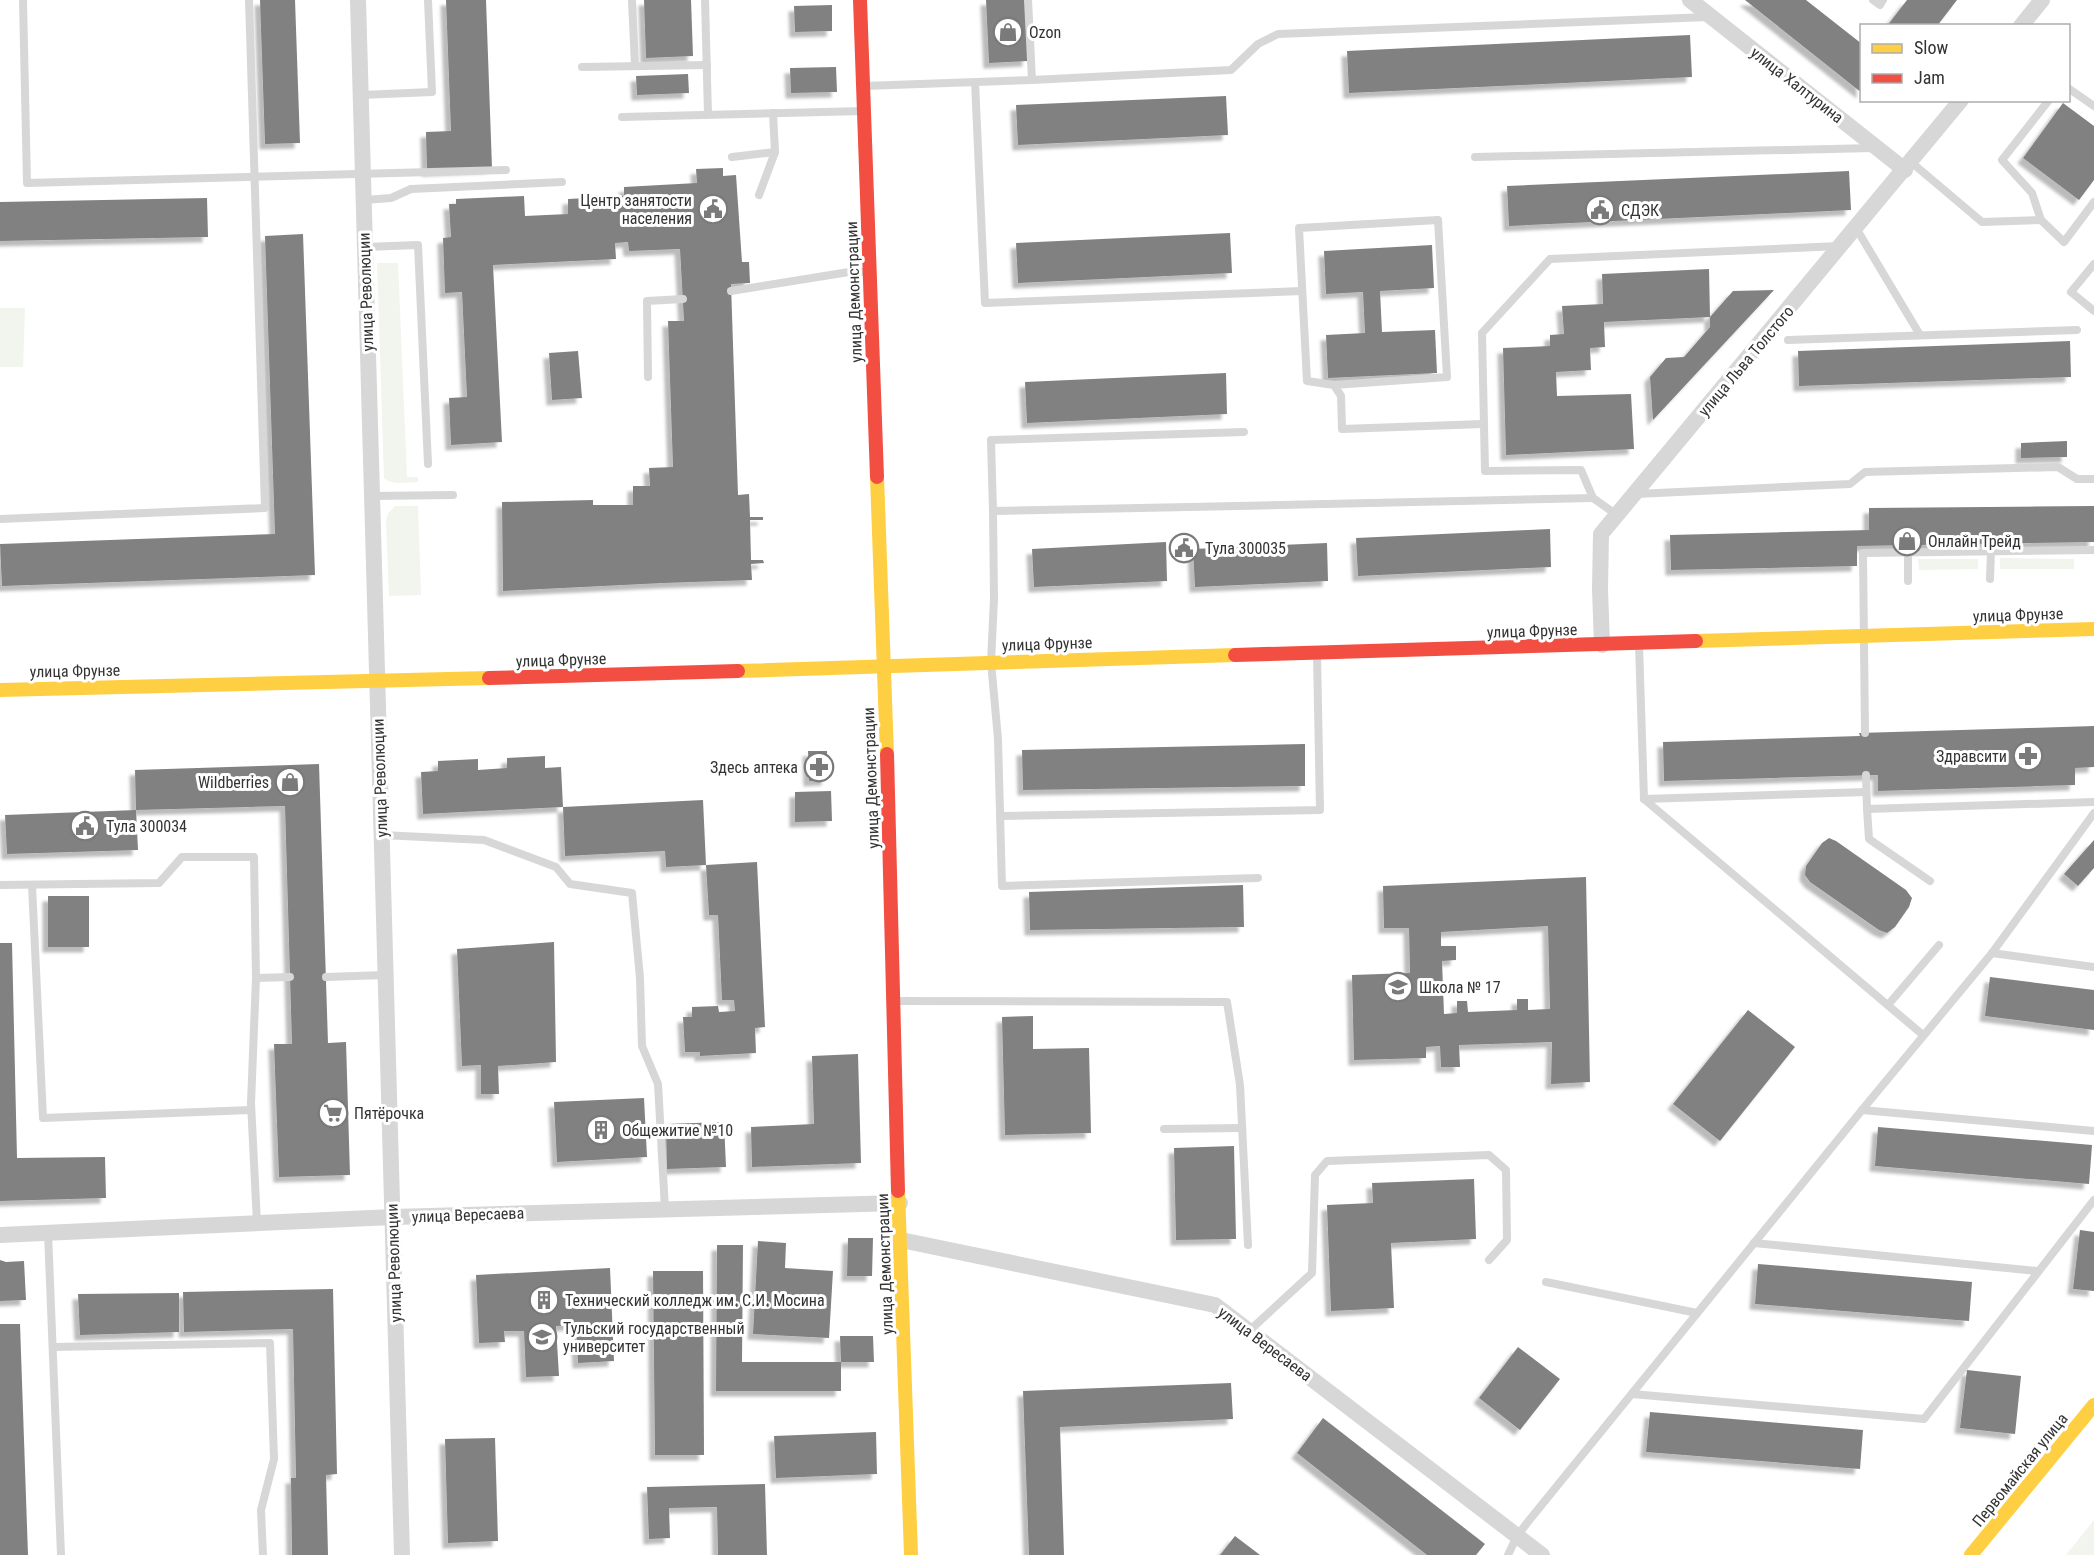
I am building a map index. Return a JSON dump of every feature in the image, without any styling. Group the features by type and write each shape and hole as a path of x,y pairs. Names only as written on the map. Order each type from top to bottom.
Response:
{"street":[{"name":"улица Революции","path":"358,0 402,1555"},
{"name":"улица Демонстрации","path":"860,0 884,666 911,1555"},
{"name":"улица Халтурина","path":"1690,0 1877,148 1908,166"},
{"path":"2023,24 2042,0"},
{"name":"улица Льва Толстого","path":"1602,645 1601,534 1959,102"},
{"name":"улица Фрунзе","path":"0,690 377,681 2094,629"},
{"name":"улица Вересаева","path":"0,1235 393,1217 900,1203"},
{"name":"улица Вересаева","path":"901,1240 1215,1305 1542,1555"},
{"name":"Первомайская улица","path":"1971,1555 2094,1405"}],"lane":[{"path":"23,0 27,183 506,170"},
{"path":"0,519 265,508 249,0"},
{"path":"361,96 432,93 428,0"},
{"path":"632,0 635,66"},
{"path":"705,0 708,115"},
{"path":"1029,0 1032,80"},
{"path":"1873,0 1880,5 1883,0"},
{"path":"863,86 1231,70 1258,44 1278,34 1712,17"},
{"path":"582,67 707,65"},
{"path":"975,82 986,303 1302,291"},
{"path":"2070,89 2094,106"},
{"path":"2047,102 2002,160 2031,193 2041,220 2064,242 2094,202"},
{"path":"622,117 864,111"},
{"path":"759,195 775,152 773,113"},
{"path":"1475,157 1877,148"},
{"path":"732,158 775,152"},
{"path":"1908,166 1983,222 2041,220"},
{"path":"364,200 390,198 411,189 562,182"},
{"path":"1438,220 1447,377 1334,385 1307,381 1299,228 1438,220"},
{"path":"1856,228 1920,335"},
{"path":"365,248 418,245 428,464"},
{"path":"1617,515 1593,498 1581,470 1485,471 1482,333 1550,259 1842,246"},
{"path":"2094,264 2071,292 2094,311"},
{"path":"731,291 849,272 870,272"},
{"path":"648,377 647,301 683,299"},
{"path":"1788,340 2077,330"},
{"path":"1334,385 1341,396 1342,429 1483,424"},
{"path":"1244,432 991,440 994,599 991,662 998,739 1002,886 1258,878"},
{"path":"1636,494 1850,484 1865,472 2058,467 2077,479 2094,479"},
{"path":"372,496 453,495"},
{"path":"993,511 1593,498"},
{"path":"1865,733 1863,553 2094,550"},
{"path":"1990,579 1991,551"},
{"path":"1908,552 1908,581"},
{"path":"1639,644 1644,799 1923,1035"},
{"path":"1000,816 1320,810 1317,653"},
{"path":"1866,775 1869,839 1930,881"},
{"path":"1644,799 1866,792"},
{"path":"1867,809 2094,802"},
{"path":"1508,1555 1517,1536 1923,1035 1992,954 2094,813"},
{"path":"381,835 484,840 556,867 570,884 632,892 640,978 642,1046 658,1084 665,1209"},
{"path":"0,885 159,883 182,858 254,857 256,978 251,1110 257,1223"},
{"path":"32,885 43,1118 251,1110"},
{"path":"1888,1005 1939,945"},
{"path":"1992,954 2094,967"},
{"path":"326,977 385,975"},
{"path":"256,978 290,977"},
{"path":"894,1001 1227,1002 1240,1085 1248,1245"},
{"path":"1862,1110 2094,1131"},
{"path":"1164,1129 1242,1128"},
{"path":"1249,1331 1312,1273 1315,1175 1327,1161 1489,1155 1506,1170 1507,1240 1489,1260"},
{"path":"1632,1394 1924,1419 2094,1200"},
{"path":"48,1233 61,1555"},
{"path":"1754,1243 2037,1271"},
{"path":"1546,1282 1697,1313"},
{"path":"53,1347 270,1343 274,1459 261,1510 263,1555"}],"shaded area":[{"path":"377,263 398,263 407,477 418,477 418,482 395,483 384,478"},
{"path":"0,308 25,308 23,367 0,367"},
{"path":"395,506 418,506 421,595 389,596 386,521 388,514"},
{"path":"2000,558 2074,559 2074,569 2000,569"},
{"path":"1918,559 1978,559 1978,569 1919,570"},
{"path":"2094,1520 2094,1555 2066,1555"}],"building":[{"path":"260,0 295,0 300,143 265,144"},
{"path":"446,0 486,0 492,168 427,171 426,132 451,131"},
{"path":"644,0 691,0 693,56 646,58"},
{"path":"986,0 1025,0 1028,61 989,63"},
{"path":"1745,0 1806,0 1860,42 1860,91"},
{"path":"1907,0 1957,0 1939,24 1889,24"},
{"path":"832,5 832,31 795,32 794,6"},
{"path":"1690,35 1692,77 1349,93 1347,51"},
{"path":"836,67 837,92 791,93 790,68"},
{"path":"688,74 689,93 637,95 636,76"},
{"path":"1226,96 1228,135 1018,145 1016,105"},
{"path":"2063,103 2094,126 2094,180 2079,200 2023,158"},
{"path":"723,168 723,176 736,175 742,262 749,262 750,283 731,284 738,495 749,494 750,517 763,517 763,520 750,520 751,560 763,560 764,563 751,564 752,580 503,591 502,502 593,500 593,505 633,505 633,486 650,486 649,468 673,467 668,321 684,321 680,249 629,251 628,242 615,243 616,259 493,265 502,442 451,445 449,398 467,397 462,292 445,293 443,238 451,237 449,204 456,204 456,199 524,196 525,216 568,214 568,199 624,196 624,187 697,183 696,169"},
{"path":"1849,171 1851,210 1509,226 1507,186"},
{"path":"207,198 208,237 0,241 0,202"},
{"path":"1230,233 1232,273 1018,283 1016,243"},
{"path":"303,234 315,575 2,586 0,544 275,534 265,236"},
{"path":"1432,245 1434,288 1380,291 1382,332 1435,330 1437,373 1328,378 1326,335 1365,333 1363,292 1326,294 1324,251"},
{"path":"1709,269 1710,317 1604,322 1605,347 1590,348 1591,370 1556,372 1557,396 1631,394 1634,449 1506,455 1503,348 1550,346 1550,335 1564,334 1562,306 1603,304 1602,274"},
{"path":"1774,290 1653,420 1650,377 1666,358 1684,357 1710,327 1710,317 1733,291"},
{"path":"2070,341 2071,377 1799,386 1798,351"},
{"path":"578,351 582,398 552,400 549,353"},
{"path":"1226,373 1227,414 1027,423 1025,382"},
{"path":"2067,441 2067,457 2021,458 2021,443"},
{"path":"2094,506 2094,542 1857,546 1857,566 1671,570 1670,535 1869,530 1869,508"},
{"path":"1550,529 1551,567 1358,576 1356,538"},
{"path":"1166,542 1167,581 1034,587 1032,549"},
{"path":"1327,543 1328,581 1195,587 1193,549"},
{"path":"2094,726 2094,767 2075,768 2075,785 1878,791 1878,775 1664,781 1663,742"},
{"path":"1305,744 1305,786 1023,790 1022,750"},
{"path":"808,751 827,751 827,780 809,781"},
{"path":"545,756 545,768 561,767 563,807 423,814 421,772 438,771 438,761 478,759 478,770 507,768 507,758"},
{"path":"319,764 328,1043 346,1042 350,1175 279,1177 274,1044 292,1044 285,806 136,810 135,770"},
{"path":"831,791 832,821 795,822 795,792"},
{"path":"703,800 706,865 666,867 665,851 565,856 563,807"},
{"path":"136,810 138,850 7,854 5,815"},
{"path":"1829,838 1906,890 1912,898 1909,907 1895,927 1887,933 1879,930 1810,882 1805,875 1806,866 1822,843"},
{"path":"2094,840 2094,868 2078,886 2064,874"},
{"path":"757,862 765,1027 755,1028 756,1053 700,1056 700,1052 685,1052 683,1017 692,1017 692,1007 718,1006 719,1012 735,1011 734,1000 722,1000 718,915 709,915 706,865"},
{"name":"Школа № 17","path":"1586,877 1590,1082 1551,1084 1552,1042 1459,1045 1460,1067 1441,1067 1440,1046 1426,1047 1426,1058 1354,1060 1352,975 1410,973 1409,928 1384,928 1383,886","holes":["1548,926 1550,1009 1528,1010 1528,999 1517,999 1517,1010 1468,1012 1467,1001 1457,1001 1457,1013 1444,1014 1442,961 1456,960 1456,946 1441,946 1441,932"]},
{"path":"1243,885 1244,927 1030,930 1029,892"},
{"path":"48,896 89,896 89,947 48,947"},
{"path":"554,942 556,1062 498,1066 499,1094 481,1094 481,1065 462,1066 457,949"},
{"path":"0,943 12,943 17,1158 105,1157 106,1198 0,1201"},
{"path":"1990,977 2094,990 2094,1030 1985,1016"},
{"path":"1748,1010 1795,1047 1720,1141 1673,1104"},
{"path":"1033,1016 1033,1049 1089,1048 1091,1133 1005,1135 1002,1017"},
{"path":"858,1054 861,1163 752,1167 751,1127 814,1124 812,1056"},
{"name":"Общежитие №10","path":"644,1098 647,1157 557,1162 554,1102"},
{"path":"724,1122 726,1167 667,1169 666,1124"},
{"path":"1878,1127 2092,1145 2089,1184 1875,1166"},
{"path":"1234,1146 1236,1239 1176,1240 1174,1148"},
{"path":"1474,1179 1476,1239 1391,1243 1394,1308 1331,1311 1327,1205 1373,1203 1372,1183"},
{"path":"2080,1230 2094,1232 2094,1291 2073,1289"},
{"path":"848,1238 873,1238 872,1276 847,1276"},
{"path":"758,1241 786,1243 785,1268 833,1271 829,1338 753,1334"},
{"path":"717,1245 743,1245 742,1362 841,1362 841,1391 716,1391"},
{"path":"0,1260 24,1261 26,1300 0,1301"},
{"path":"1758,1264 1972,1282 1969,1321 1755,1304"},
{"name":"Технический колледж им. С.И. Мосина","path":"610,1268 614,1361 578,1363 576,1325 556,1326 559,1376 526,1377 524,1331 504,1331 505,1342 479,1343 476,1275"},
{"path":"653,1271 703,1271 704,1455 655,1455"},
{"path":"333,1289 337,1474 326,1475 328,1555 292,1555 291,1478 296,1478 293,1329 184,1332 183,1292"},
{"path":"179,1293 179,1332 80,1335 78,1294"},
{"path":"0,1324 20,1324 28,1555 0,1555"},
{"path":"840,1336 873,1336 874,1362 841,1362"},
{"path":"1518,1347 1560,1379 1520,1430 1479,1398"},
{"path":"1967,1370 2021,1376 2015,1434 1960,1428"},
{"path":"1231,1383 1233,1419 1060,1427 1064,1555 1029,1555 1023,1391"},
{"path":"1650,1412 1863,1430 1860,1469 1646,1452"},
{"path":"1323,1418 1485,1544 1476,1555 1427,1555 1297,1453"},
{"path":"876,1432 877,1474 776,1478 774,1436"},
{"path":"495,1438 498,1541 448,1543 445,1439"},
{"path":"765,1484 767,1555 718,1555 717,1507 669,1508 670,1538 649,1539 647,1487"},
{"path":"1235,1536 1260,1555 1220,1555"}],"traffic: slow":[{"path":"877,477 887,754"},
{"path":"1696,641 2094,629"},
{"path":"738,671 1235,655"},
{"path":"0,690 489,678"},
{"path":"898,1191 911,1555"},
{"path":"1971,1555 2094,1405"}],"traffic: jam":[{"path":"860,0 877,477"},
{"path":"1235,655 1696,641"},
{"path":"489,678 738,671"},
{"path":"887,754 898,1191"}],"place":[{"name":"Ozon","path":"1008,32"},
{"name":"Центр занятости населения","path":"713,209"},
{"name":"СДЭК","path":"1600,210"},
{"name":"Онлайн Трейд","path":"1907,541"},
{"name":"Тула 300035","path":"1184,548"},
{"name":"Здравсити","path":"2028,756"},
{"name":"Здесь аптека","path":"819,767"},
{"name":"Wildberries","path":"290,782"},
{"name":"Тула 300034","path":"85,826"},
{"name":"Школа № 17","path":"1398,987"},
{"name":"Пятёрочка","path":"333,1113"},
{"name":"Общежитие №10","path":"601,1130"},
{"name":"Технический колледж им. С.И. Мосина","path":"544,1300"},
{"name":"Тульский государственный университет","path":"542,1337"}]}
